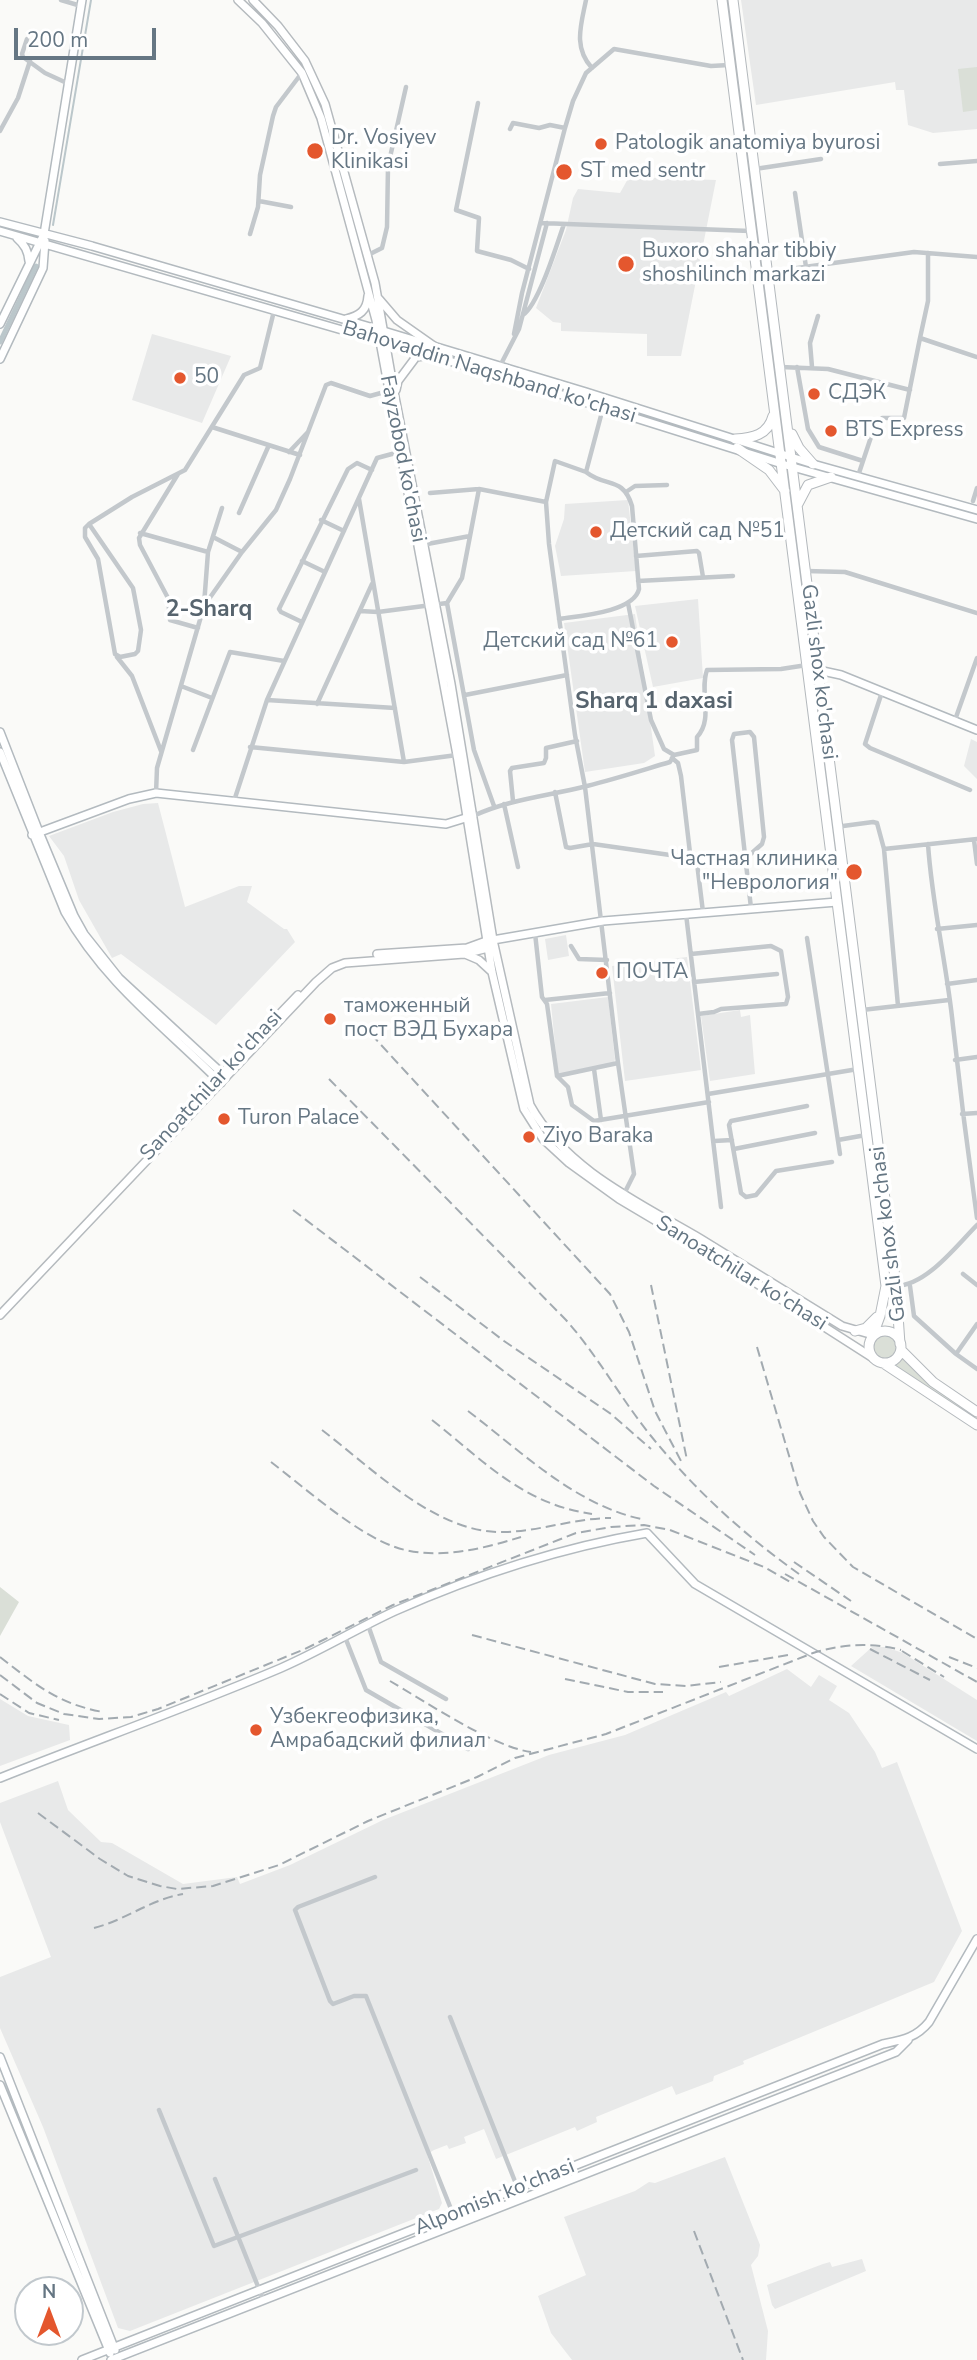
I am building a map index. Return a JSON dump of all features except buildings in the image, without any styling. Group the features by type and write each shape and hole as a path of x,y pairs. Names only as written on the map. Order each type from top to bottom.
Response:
{"highway":[{"name":"Gazli shox ko'chasi","path":"722,0 886,1286 873,1335"},
{"name":"Gazli shox ko'chasi","path":"733,0 862,1010 901,1347"},
{"path":"774,411 765,432 736,444 769,470 786,494"},
{"path":"788,426 799,448 813,464"},
{"path":"798,506 808,485 831,477"},
{"path":"855,1331 866,1328 882,1309"},
{"path":"977,1412 972,1405 933,1382 901,1347 894,1334 889,1332 873,1335 869,1347 873,1358 977,1425"},
{"path":"883,1363 894,1360 901,1347"}],"main road":[{"name":"Fayzobod ko'chasi","path":"238,0 262,23 302,73 321,118 368,292 381,330"},
{"name":"Fayzobod ko'chasi","path":"253,0 306,61 325,104 378,297 389,391 432,605 489,943"},
{"path":"45,262 44,234 82,3"},
{"name":"Bahovaddin Naqshband ko'chasi","path":"0,222 346,319 606,398 736,444 782,464 813,464 977,510"},
{"name":"Bahovaddin Naqshband ko'chasi","path":"0,231 604,407 736,444 781,453 793,462 831,477 977,519"},
{"path":"11,234 24,243 29,262"},
{"path":"0,324 29,262 43,244"},
{"path":"0,359 45,262 58,248"},
{"path":"346,319 364,311 368,292"},
{"path":"378,297 397,320 434,346"},
{"path":"383,341 403,451"},
{"path":"395,397 398,381 408,366 416,358 432,355"},
{"path":"583,400 586,392"},
{"path":"604,407 606,398"},
{"path":"36,834 129,799 156,793 446,824 469,817 432,605"},
{"path":"818,670 841,675 977,730"},
{"path":"0,732 36,834"},
{"path":"0,752 74,916 96,951 122,981 222,1078"},
{"path":"489,943 603,920 837,902"},
{"name":"Sanoatchilar ko'chasi","path":"465,951 489,943"},
{"name":"Sanoatchilar ko'chasi","path":"0,1309 332,968 363,960 476,951 489,943"},
{"name":"Sanoatchilar ko'chasi","path":"489,943 492,972 524,1109 543,1139 569,1163 620,1199 700,1243"},
{"name":"Sanoatchilar ko'chasi","path":"489,943 501,970 522,1076 534,1113 565,1150 624,1194 873,1358"},
{"path":"465,951 492,972"},
{"path":"476,951 490,959 501,970"},
{"name":"Sanoatchilar ko'chasi","path":"0,1315 222,1078"},
{"path":"700,1243 842,1326 873,1335"},
{"path":"0,1778 281,1667 368,1625 473,1580 540,1556 589,1543 647,1533 695,1584 977,1749"},
{"name":"Alpomish ko'chasi","path":"114,2359 895,2052 908,2039 922,2031 929,2022 977,1939"},
{"name":"Alpomish ko'chasi","path":"82,2360 883,2044 908,2039"},
{"path":"0,2057 114,2359"},
{"path":"0,2085 111,2349"}],"street":[{"path":"61,0 82,3"},
{"path":"586,0 578,44 584,59 592,68"},
{"path":"27,39 22,54 45,73 70,84"},
{"path":"514,334 519,329 523,315 565,128 586,73 614,49 711,66 730,65"},
{"path":"0,131 19,98 30,61"},
{"path":"250,234 273,116 276,107 302,73"},
{"path":"367,256 382,248 387,227 388,166 406,87"},
{"path":"478,103 456,210 479,219 477,251 511,260 529,269"},
{"path":"510,129 513,123 539,128 550,125 565,128"},
{"path":"340,156 346,155 388,166"},
{"path":"755,169 821,159"},
{"path":"940,164 977,161"},
{"path":"795,193 806,267"},
{"path":"258,201 291,207"},
{"path":"544,223 751,231"},
{"path":"500,366 514,334 529,269 544,223"},
{"path":"523,315 530,309 538,294 564,224"},
{"path":"768,272 914,252 977,257"},
{"path":"858,476 876,422 882,418 904,418 929,301 928,253"},
{"path":"162,752 132,676 117,657 98,559 85,537 85,528 132,497 186,470 244,375 260,368 274,310"},
{"path":"812,368 810,342 818,316"},
{"path":"920,338 977,356"},
{"path":"797,367 808,429 819,447 863,461"},
{"path":"781,368 828,369 910,390"},
{"path":"204,606 276,510 328,384 370,396 389,391"},
{"path":"586,472 604,407"},
{"path":"212,427 300,455"},
{"path":"289,452 310,430"},
{"path":"239,513 269,445"},
{"path":"234,801 267,701 377,458 403,451"},
{"path":"559,619 606,612 628,603 638,595 638,581 632,506 626,492 618,484 555,461 546,502 559,619 593,844 618,1063 634,1174 624,1194"},
{"path":"302,622 279,609 350,466 357,463 372,470"},
{"path":"178,473 140,533 140,545 168,598 170,620 198,628"},
{"path":"626,492 635,486 667,485"},
{"path":"973,501 977,488"},
{"path":"430,493 479,489 546,502"},
{"path":"479,489 462,579 447,603 474,750 494,806"},
{"path":"359,498 404,762"},
{"path":"156,793 156,775 204,606 208,552 222,508"},
{"path":"351,515 363,520"},
{"path":"321,520 344,531"},
{"path":"89,524 133,588 141,630 138,651 117,657"},
{"path":"140,533 208,552"},
{"path":"421,546 470,536"},
{"path":"213,537 242,552"},
{"path":"636,556 697,551 703,577"},
{"path":"302,561 325,572"},
{"path":"805,571 845,572 977,613"},
{"path":"638,581 733,576"},
{"path":"317,704 372,583"},
{"path":"360,611 378,612 447,603"},
{"path":"628,603 651,720 664,749 678,763 681,775 691,855 697,863 703,912"},
{"path":"193,750 230,652 285,661"},
{"path":"955,722 977,659"},
{"path":"469,817 513,801 585,787 670,762 673,757 697,750 697,737 702,732 706,716 707,670 781,669 807,664"},
{"path":"465,695 567,676"},
{"path":"181,686 212,698"},
{"path":"882,692 865,744 971,790"},
{"path":"267,701 395,708"},
{"path":"745,859 762,844 764,837 754,737 750,732 732,736 745,859 751,908"},
{"path":"513,801 512,768 544,763 545,748 577,741"},
{"path":"250,747 404,762 457,755"},
{"path":"555,792 566,847 593,844 684,857 691,855"},
{"path":"504,804 518,867"},
{"path":"843,826 877,823 884,849 898,1006"},
{"path":"884,849 976,839 977,864"},
{"path":"928,844 977,1219"},
{"path":"686,913 721,1207"},
{"path":"937,929 977,925"},
{"path":"535,933 542,997 545,1000 558,1076 568,1087 572,1105 594,1121 709,1102"},
{"path":"807,938 840,1154"},
{"path":"571,946 579,959 607,960"},
{"path":"691,954 777,947 782,951 789,997 786,1004 721,1009 698,1014"},
{"path":"694,982 777,974"},
{"path":"947,984 977,980"},
{"path":"545,1000 610,993"},
{"path":"862,1010 949,1000"},
{"path":"955,1060 977,1057"},
{"path":"558,1076 618,1063"},
{"path":"594,1069 601,1120"},
{"path":"708,1094 859,1069"},
{"path":"807,1106 734,1120 729,1125 741,1193 746,1197 756,1195 776,1171 832,1162"},
{"path":"962,1114 977,1113"},
{"path":"734,1149 815,1133"},
{"path":"838,1140 867,1135"},
{"path":"714,1142 732,1140"},
{"path":"896,1286 909,1286 938,1264 977,1225"},
{"path":"963,1274 977,1285"},
{"path":"909,1286 915,1316 956,1354 977,1369"},
{"path":"956,1354 977,1324"},
{"path":"368,1625 381,1662 446,1699"},
{"path":"345,1636 366,1690 468,1749"},
{"path":"375,1877 295,1910 330,2001 333,2004 355,1996 366,1996 457,2224"},
{"path":"450,2017 518,2189"},
{"path":"159,2110 214,2246 416,2170"},
{"path":"215,2179 264,2300"}],"shaded area":[{"path":"741,0 977,0 977,129 933,133 908,125 904,90 896,90 895,82 756,105"},
{"path":"977,67 977,110 963,112 958,69"},
{"name":"Buxoro shahar tibbiy shoshilinch markazi","path":"629,177 716,180 681,356 647,356 647,334 561,331 561,323 553,322 536,308 566,230 573,198 578,189 620,193"},
{"name":"50","path":"152,334 231,356 202,423 132,400"},
{"name":"Детский сад №51","path":"628,500 636,571 561,576 555,546 564,519 565,504"},
{"name":"Детский сад №61","path":"698,599 703,678 653,687 635,606"},
{"path":"635,614 655,756 644,763 585,772 564,623"},
{"path":"971,739 977,742 977,779 964,766"},
{"path":"158,803 185,907 239,886 252,886 247,902 287,929 295,942 216,1025 121,954 112,958 79,900 64,856 49,836 113,812"},
{"path":"566,935 569,956 548,960 545,939"},
{"path":"687,957 701,1070 625,1081 612,966"},
{"path":"608,997 614,1063 558,1075 551,1004"},
{"path":"740,1010 741,1017 750,1015 755,1074 710,1081 701,1016"},
{"path":"885,1336 893,1339 896,1347 893,1355 885,1358 877,1355 874,1347 877,1339"},
{"path":"902,1357 977,1415 977,1419 893,1365"},
{"path":"0,1587 19,1602 0,1636"},
{"path":"872,1647 885,1647 903,1653 977,1700 977,1741 851,1666"},
{"path":"787,1669 811,1687 819,1675 837,1686 829,1700 849,1713 875,1752 882,1768 897,1762 962,1931 934,1982 743,2061 744,2064 714,2076 713,2081 676,2095 672,2086 596,2117 597,2122 577,2131 575,2127 496,2159 484,2129 464,2137 466,2143 449,2149 447,2145 427,2154 442,2203 439,2209 130,2331 118,2328 43,2127 0,2028 0,1977 51,1957 0,1822 0,1803 58,1781 68,1810 101,1842 112,1843 183,1884 237,1877 240,1884 290,1865 383,1820 549,1755 625,1735 726,1692 729,1696"},
{"path":"0,1699 28,1716 69,1725 70,1740 0,1766"},
{"path":"725,2157 760,2245 758,2256 751,2265 768,2331 766,2360 572,2360 551,2333 538,2296 586,2275 564,2217 635,2191 649,2182 655,2183"},
{"path":"862,2259 866,2271 775,2309 772,2305 767,2285 830,2262 832,2267"}],"waterway":[{"path":"53,225 91,0"},
{"path":"0,342 36,266"}],"railway":[{"path":"371,1034 610,1294 629,1332 655,1411 681,1461"},
{"path":"329,1079 566,1320 589,1348 640,1422 702,1493 739,1527 799,1574"},
{"path":"293,1210 654,1486 755,1555"},
{"path":"420,1277 504,1341 611,1414 651,1449"},
{"path":"651,1285 687,1460"},
{"path":"757,1347 800,1493 824,1537 853,1567 977,1639"},
{"path":"468,1411 571,1489 593,1502 641,1519"},
{"path":"432,1420 488,1466 525,1491 567,1509 592,1514"},
{"path":"322,1430 407,1497 455,1523 480,1530 505,1532 611,1518"},
{"path":"271,1462 347,1521 395,1547 426,1553 458,1552 521,1537"},
{"path":"0,1675 37,1703 64,1714 99,1719 131,1717 158,1709 305,1649 393,1605 576,1533 611,1527 644,1525 670,1530 764,1567 792,1583"},
{"path":"794,1562 851,1601"},
{"path":"785,1574 977,1682"},
{"path":"472,1635 655,1684 686,1686 721,1682"},
{"path":"38,1813 100,1859 128,1876 177,1889 213,1886 279,1865 368,1821 477,1777 515,1758 606,1734 813,1653 857,1645 901,1650"},
{"path":"870,1649 930,1680"},
{"path":"902,1651 944,1677"},
{"path":"719,1667 788,1655"},
{"path":"0,1657 60,1698 103,1712"},
{"path":"949,1657 977,1668"},
{"path":"565,1679 628,1692 663,1692"},
{"path":"390,1681 479,1733 531,1752"},
{"path":"0,1694 29,1713 59,1720"},
{"path":"94,1928 183,1894"},
{"path":"694,2231 743,2360"}],"place":[{"name":"Patologik anatomiya byurosi","path":"601,144"},
{"name":"Dr. Vosiyev Klinikasi","path":"315,151"},
{"name":"ST med sentr","path":"564,172"},
{"name":"Buxoro shahar tibbiy shoshilinch markazi","path":"626,264"},
{"name":"50","path":"180,378"},
{"name":"СДЭК","path":"814,394"},
{"name":"BTS Express","path":"831,431"},
{"name":"Детский сад №51","path":"596,532"},
{"name":"Детский сад №61","path":"672,642"},
{"name":"Частная клиника \"Неврология\"","path":"854,872"},
{"name":"ПОЧТА","path":"602,973"},
{"name":"таможенный пост ВЭД Бухара","path":"330,1019"},
{"name":"Turon Palace","path":"224,1119"},
{"name":"Ziyo Baraka","path":"529,1137"},
{"name":"Узбекгеофизика, Амрабадский филиал","path":"256,1730"}],"district":[{"name":"2-Sharq","path":"209,610"},
{"name":"Sharq 1 daxasi","path":"654,702"}]}
